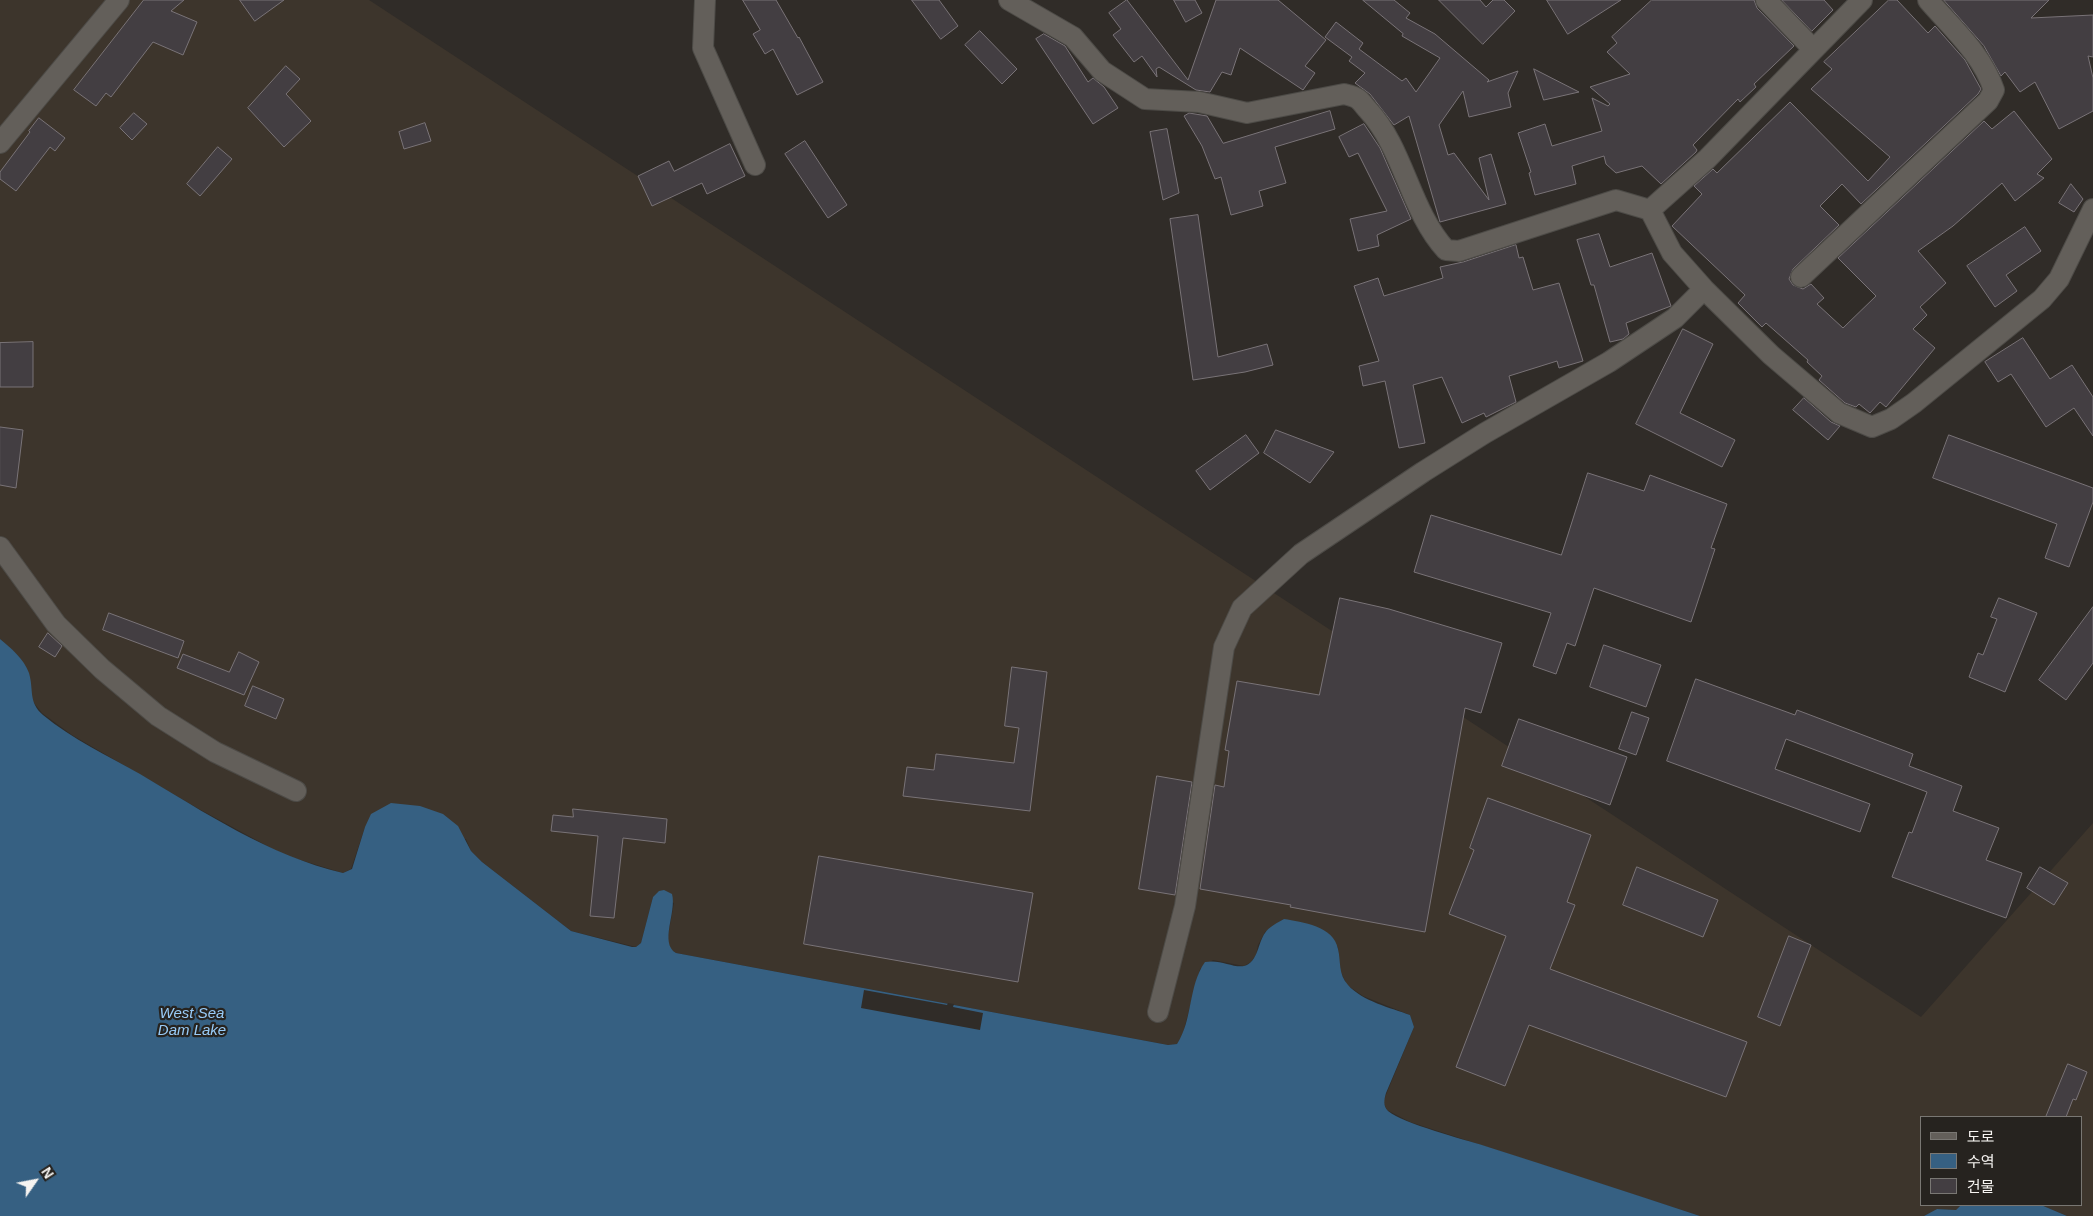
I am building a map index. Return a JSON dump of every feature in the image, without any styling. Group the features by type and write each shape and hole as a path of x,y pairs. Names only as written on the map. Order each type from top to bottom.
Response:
{"street":[{"path":"0,143 119,0"},
{"path":"705,0 703,48 755,165"},
{"path":"1009,0 1073,37 1102,71 1145,99 1199,102 1247,113 1344,94 1357,98 1380,123 1396,153 1412,193 1438,242 1446,250 1458,251 1616,200 1650,210 1672,253 1704,288 1772,355 1839,413 1872,427 1891,419 1914,402 2042,299 2058,278 2093,209"},
{"path":"1766,0 1813,48"},
{"path":"1650,210 1706,159 1862,0"},
{"path":"1801,277 1988,101 1994,90 1981,61 1928,0"},
{"path":"1158,1012 1185,906 1224,647 1242,608 1301,554 1438,462 1609,362 1675,318 1704,288"},
{"path":"0,548 56,624 102,670 158,716 215,752 296,791"}],"shaded area":[{"path":"0,0 369,0 1921,1017 2093,823 2093,1216 2067,1216 2043,1206 2083,1206 2083,1116 1920,1116 1920,1206 1960,1206 1956,1210 1937,1209 1924,1216 1700,1216 1410,1122 1387,1110 1383,1102 1414,1027 1410,1015 1363,996 1347,985 1339,968 1338,947 1284,919 1265,932 1258,945 1256,955 1251,962 1244,966 1213,960 1200,969 1182,1037 1177,1044 1168,1045 676,953 670,949 667,941 674,903 653,897 641,943 636,947 571,931 482,862 471,851 466,839 365,827 351,869 343,873 284,855 199,809 72,735 42,713 31,699 28,672 20,658 0,639"}],"water":[{"name":"West Sea Dam Lake","path":"0,639 24,663 29,673 35,705 54,724 213,818 264,844 289,856 343,873 352,869 371,814 391,803 420,806 443,814 458,826 471,851 482,862 571,931 632,947 636,947 641,943 653,897 659,891 664,890 672,894 669,942 671,948 676,953 1168,1045 1177,1044 1182,1035 1196,982 1205,962 1211,961 1240,966 1249,964 1255,957 1267,931 1284,919 1316,926 1324,930 1335,941 1343,976 1354,991 1377,1003 1410,1015 1414,1027 1386,1093 1384,1103 1388,1111 1420,1126 1700,1216 0,1216"},
{"path":"1960,1206 2043,1206 2067,1216 1924,1216 1937,1209 1956,1210"}],"pier":[{"path":"864,990 947,1005 948,1003 954,1004 953,1007 983,1013 980,1030 861,1008"}],"building":[{"path":"144,0 184,0 171,11 197,22 183,55 153,42 111,97 106,93 96,106 74,90"},
{"path":"240,0 284,0 255,21"},
{"path":"743,0 776,0 799,37 823,82 797,95 773,49 765,54 753,34 760,30"},
{"path":"912,0 939,0 958,26 941,39"},
{"path":"1127,0 1188,80 1216,0 1278,0 1326,40 1305,66 1315,73 1303,90 1240,48 1231,75 1222,72 1210,92 1196,90 1159,67 1156,69 1157,77 1142,56 1134,62 1113,35 1121,29 1109,13"},
{"path":"1174,0 1195,0 1202,13 1186,22"},
{"path":"1363,0 1394,0 1410,13 1406,18 1435,34 1489,80 1487,82 1518,71 1508,93 1511,107 1469,117 1463,91 1439,125 1448,155 1454,153 1489,200 1479,158 1491,154 1506,204 1440,222 1409,116 1394,125 1370,94 1355,83 1365,73 1349,61 1352,57 1325,37 1336,22 1363,43 1359,49 1402,81 1406,78 1416,92 1440,58 1402,36 1403,34"},
{"path":"1439,0 1480,0 1486,7 1493,0 1504,0 1515,11 1483,44"},
{"path":"1547,0 1621,0 1568,34"},
{"path":"1652,0 1754,0 1757,8 1794,46 1754,84 1756,87 1740,102 1738,99 1693,145 1697,150 1696,152 1661,184 1642,166 1616,173 1606,164 1604,156 1572,166 1576,184 1535,195 1529,173 1531,172 1518,133 1545,124 1552,146 1602,131 1592,98 1608,106 1610,104 1590,87 1630,74 1607,52 1617,43 1612,37"},
{"path":"1782,0 1824,0 1833,10 1812,31"},
{"path":"1889,0 1897,0 1928,33 1935,26 1965,60 1981,89 1978,94 1861,204 1842,184 1820,206 1839,225 1793,269 1789,279 1793,285 1803,289 1811,284 1824,298 1817,304 1843,328 1876,296 1838,258 1984,121 1992,129 2014,111 2052,159 2037,174 2044,178 2015,201 2002,183 1953,226 1918,251 1946,283 1920,307 1927,315 1913,329 1935,348 1886,407 1880,402 1870,413 1859,404 1856,407 1845,403 1819,380 1822,376 1807,362 1808,360 1766,323 1762,327 1738,303 1745,295 1672,226 1702,194 1694,186 1713,169 1717,173 1790,102 1868,181 1890,157 1811,89 1832,69 1824,62"},
{"path":"1944,0 2049,0 2031,18 2093,15 2093,57 2088,56 2093,78 2093,111 2059,129 2035,82 2020,92 2005,72 2001,76 1984,46"},
{"path":"980,31 1017,69 1002,84 965,45"},
{"path":"1044,34 1065,46 1088,82 1093,78 1104,87 1118,108 1093,124 1036,39"},
{"path":"286,66 300,79 286,94 311,121 284,147 248,108"},
{"path":"1534,69 1579,92 1544,100"},
{"path":"1330,111 1335,129 1275,147 1286,183 1259,191 1263,206 1231,215 1221,177 1215,179 1202,146 1184,116 1189,113 1207,116 1223,143"},
{"path":"134,113 147,124 132,140 120,128"},
{"path":"39,118 65,138 55,151 50,147 16,191 0,179 0,172"},
{"path":"425,123 431,141 404,149 399,132"},
{"path":"1364,124 1380,148 1411,219 1377,235 1379,246 1358,251 1350,219 1387,211 1358,153 1349,157 1339,137"},
{"path":"1167,129 1179,193 1163,200 1150,132"},
{"path":"805,141 847,205 828,218 785,154"},
{"path":"730,144 745,176 707,194 702,183 652,206 638,176 669,161 674,171"},
{"path":"218,147 232,159 200,196 187,184"},
{"path":"2071,184 2083,199 2074,212 2059,203"},
{"path":"1198,215 1218,357 1267,344 1273,365 1245,372 1193,380 1170,219"},
{"path":"2025,227 2041,251 2006,275 2017,291 1995,307 1967,266"},
{"path":"1599,234 1610,267 1652,253 1671,306 1626,323 1629,334 1623,339 1610,342 1594,285 1591,285 1577,240"},
{"path":"1516,245 1519,258 1523,257 1533,290 1559,283 1583,361 1559,368 1557,361 1509,376 1516,402 1486,417 1484,413 1462,423 1442,377 1413,385 1425,443 1399,448 1385,381 1363,386 1359,366 1379,361 1354,286 1378,278 1384,296 1443,278 1440,267 1463,262"},
{"path":"1683,329 1713,344 1680,413 1735,440 1722,467 1636,424"},
{"path":"2023,338 2050,379 2072,365 2093,397 2093,436 2074,408 2046,427 2011,374 1998,382 1985,362"},
{"path":"33,342 33,387 0,387 0,343"},
{"path":"1804,398 1831,422 1840,426 1828,440 1793,410"},
{"path":"0,427 23,430 16,488 0,485"},
{"path":"1276,430 1334,452 1310,483 1264,453"},
{"path":"1246,435 1259,453 1210,490 1196,471"},
{"path":"1949,435 2093,488 2093,502 2069,567 2045,558 2057,524 1933,478"},
{"path":"1588,473 1644,491 1650,475 1727,504 1711,548 1715,549 1691,622 1594,588 1575,646 1567,643 1556,674 1533,666 1551,613 1414,572 1431,515 1561,555"},
{"path":"1340,598 1389,609 1502,643 1481,713 1465,708 1425,932 1200,889 1215,785 1224,787 1229,751 1225,750 1237,681 1319,695"},
{"path":"1999,598 2037,613 2005,692 1969,677 1978,653 1983,655 1997,619 1991,617"},
{"path":"2093,607 2093,663 2066,700 2039,680"},
{"path":"109,613 184,641 178,658 103,630"},
{"path":"48,633 62,646 55,657 39,647"},
{"path":"1604,645 1661,665 1646,707 1590,687"},
{"path":"239,652 259,662 244,695 177,668 183,654 229,672"},
{"path":"1012,667 1047,672 1030,811 903,796 907,767 934,770 936,754 1014,763 1019,728 1005,726"},
{"path":"1696,679 1795,715 1797,710 1913,754 1909,766 1962,786 1953,811 1999,828 1986,860 2022,873 2006,918 1892,877 1909,832 1912,833 1927,792 1786,739 1775,769 1870,804 1860,832 1667,761"},
{"path":"253,686 284,699 276,719 245,706"},
{"path":"1632,712 1649,718 1636,755 1619,749"},
{"path":"1519,719 1627,757 1610,805 1502,766"},
{"path":"1157,776 1192,782 1175,895 1139,889"},
{"path":"1488,798 1591,835 1567,902 1575,905 1550,969 1747,1042 1726,1097 1529,1025 1505,1086 1456,1067 1506,936 1449,914 1474,850 1470,848"},
{"path":"573,809 667,819 665,843 623,838 614,918 590,916 598,836 551,831 553,815 573,817"},
{"path":"819,856 1033,893 1018,982 804,944"},
{"path":"1637,867 1718,900 1703,937 1623,905"},
{"path":"2040,867 2068,883 2054,905 2027,888"},
{"path":"1789,936 1811,945 1780,1026 1758,1017"},
{"path":"2068,1064 2087,1072 2076,1100 2073,1099 2066,1116 2046,1116"}]}
